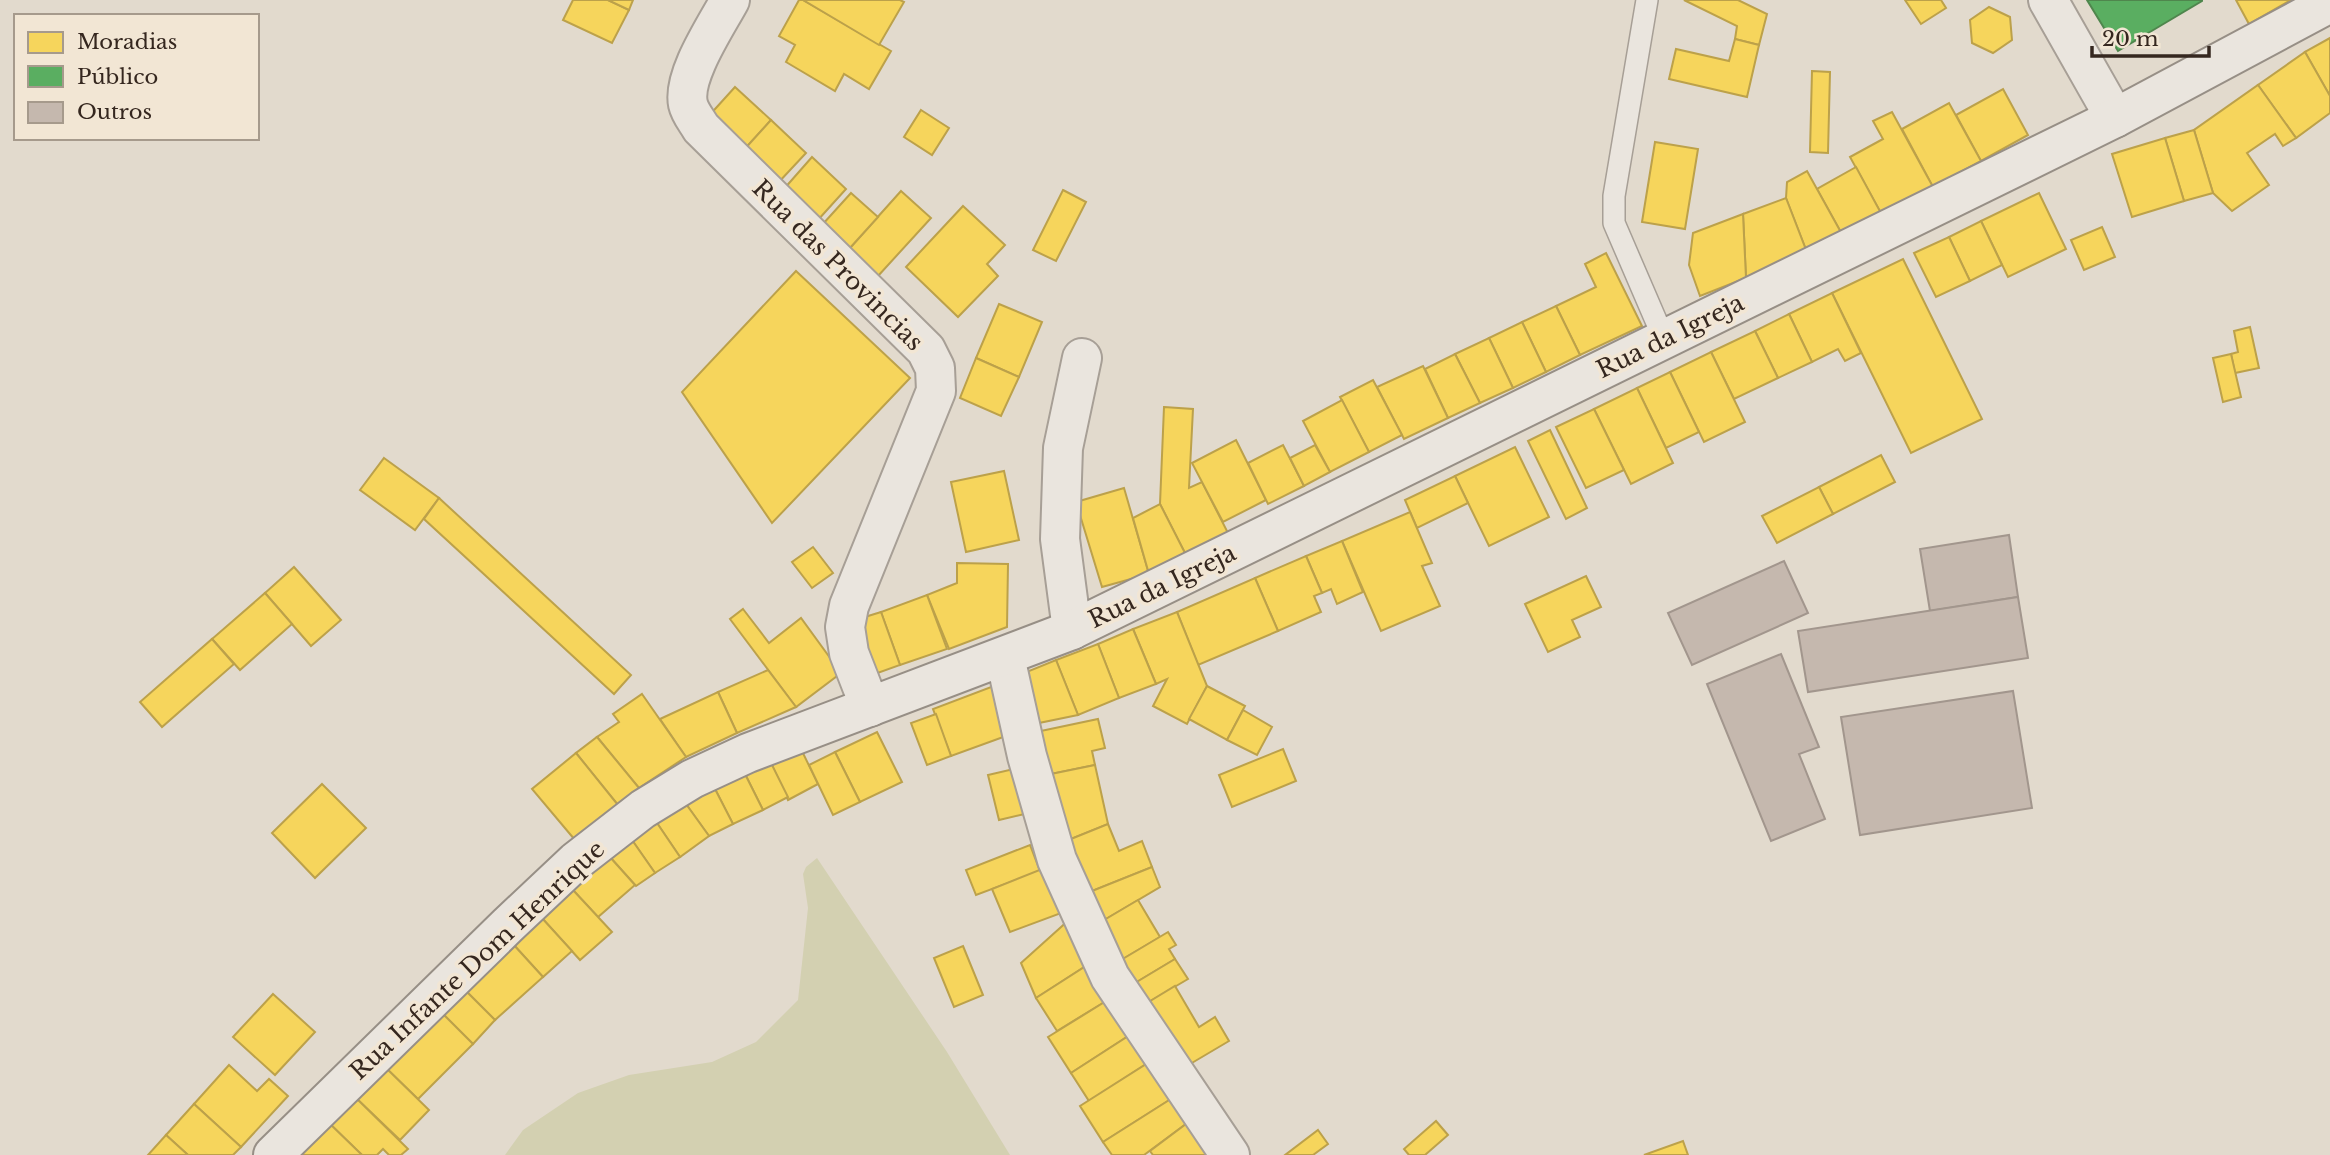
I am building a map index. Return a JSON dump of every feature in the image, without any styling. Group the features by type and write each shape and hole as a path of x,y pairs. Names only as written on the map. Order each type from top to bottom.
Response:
{"street":[{"name":"Rua das Provincias","path":"730,0 696,65 687,89 688,106 701,128 926,350 935,368 936,391 849,607 845,627 849,653 870,707"},
{"path":"2048,0 2115,118"},
{"name":"Rua da Igreja","path":"1005,657 1072,631 2115,118 2330,3"},
{"path":"1072,631 1060,539 1063,448 1082,358"},
{"name":"Rua Infante Dom Henrique","path":"273,1155 576,861 643,809 692,779 748,753 1005,657"},
{"path":"1005,657 1027,756 1057,860 1094,942 1110,977 1230,1155"}],"lane":[{"path":"1647,0 1614,196 1614,223 1664,339"}],"shaded area":[{"path":"817,858 947,1052 1010,1155 505,1155 523,1130 578,1093 629,1075 712,1062 756,1042 798,1000 808,908 803,874 806,867"}],"building: Moradias":[{"path":"573,0 608,0 629,10 612,43 563,20"},
{"path":"608,0 633,0 629,10"},
{"path":"799,0 891,51 869,89 844,74 835,91 786,62 795,45 779,36"},
{"path":"803,0 900,0 904,2 879,45"},
{"path":"1684,0 1738,0 1767,14 1759,45 1735,39 1737,26"},
{"path":"1905,0 1941,0 1946,8 1921,24"},
{"path":"2236,0 2291,0 2249,24"},
{"path":"1989,7 2010,17 2012,40 1993,53 1972,43 1970,20"},
{"path":"2330,38 2330,96 2305,52"},
{"path":"1735,39 1759,45 1747,97 1669,79 1676,49 1729,61"},
{"path":"2305,52 2330,96 2330,113 2296,138 2258,85"},
{"path":"1812,71 1830,72 1828,153 1810,152"},
{"path":"2258,85 2296,138 2283,146 2275,134 2247,153 2269,185 2232,211 2213,193 2194,130"},
{"path":"735,87 771,120 742,152 706,119"},
{"path":"2003,89 2028,135 1981,161 1956,115"},
{"path":"1949,103 1981,161 1933,187 1902,129"},
{"path":"921,110 949,128 932,155 904,137"},
{"path":"1892,112 1933,187 1882,215 1850,157 1883,139 1873,121"},
{"path":"771,120 806,153 777,184 742,152"},
{"path":"2194,130 2213,193 2184,201 2165,138"},
{"path":"2165,138 2184,201 2132,217 2112,154"},
{"path":"1655,142 1698,149 1685,229 1642,222"},
{"path":"812,157 846,189 817,221 783,190"},
{"path":"1856,167 1882,215 1843,236 1817,189"},
{"path":"1807,171 1843,236 1808,255 1786,198 1787,182"},
{"path":"1063,190 1086,202 1056,261 1033,250"},
{"path":"901,191 931,218 878,276 849,249"},
{"path":"851,193 878,217 849,249 822,225"},
{"path":"2039,193 2066,249 2008,277 1981,221"},
{"path":"1786,198 1808,255 1746,278 1743,214"},
{"path":"963,206 1005,245 987,264 998,276 958,317 906,267"},
{"path":"1743,214 1746,278 1700,296 1689,265 1693,233"},
{"path":"1981,221 2002,265 1970,281 1949,237"},
{"path":"2102,227 2115,257 2084,270 2071,240"},
{"path":"1949,237 1970,281 1936,297 1914,253"},
{"path":"1606,253 1642,326 1580,355 1556,306 1596,287 1585,264"},
{"path":"1903,259 1982,419 1911,453 1832,293"},
{"path":"796,271 910,378 772,523 682,392"},
{"path":"1832,293 1861,353 1845,361 1838,349 1812,362 1789,314"},
{"path":"999,304 1042,322 1019,377 976,358"},
{"path":"1556,306 1580,355 1546,372 1522,322"},
{"path":"1789,314 1812,362 1778,378 1755,331"},
{"path":"1522,322 1546,372 1513,388 1489,338"},
{"path":"2250,327 2259,368 2235,373 2231,354 2238,352 2234,331"},
{"path":"1755,331 1778,378 1734,399 1711,352"},
{"path":"1489,338 1513,388 1480,403 1455,354"},
{"path":"1711,352 1745,422 1704,442 1670,372"},
{"path":"1455,354 1480,403 1448,418 1425,369"},
{"path":"2231,354 2241,397 2223,402 2213,358"},
{"path":"976,358 1019,377 1001,416 960,398"},
{"path":"1423,366 1448,418 1404,439 1377,387"},
{"path":"1670,372 1699,432 1666,448 1637,388"},
{"path":"1373,380 1402,435 1369,452 1340,397"},
{"path":"1637,388 1673,463 1631,484 1594,409"},
{"path":"1342,400 1369,452 1330,472 1303,421"},
{"path":"1164,407 1193,409 1189,488 1202,482 1228,533 1186,555 1160,504"},
{"path":"1594,409 1624,470 1586,488 1556,427"},
{"path":"1550,430 1587,508 1566,519 1528,441"},
{"path":"1236,440 1266,500 1223,522 1192,463"},
{"path":"1283,445 1304,486 1268,504 1248,463"},
{"path":"1315,445 1330,472 1304,486 1290,458"},
{"path":"1515,447 1549,517 1489,546 1455,476"},
{"path":"1881,455 1895,482 1833,514 1819,487"},
{"path":"384,458 439,498 415,530 360,490"},
{"path":"1004,471 1019,540 966,552 951,482"},
{"path":"1455,476 1468,503 1417,528 1405,500"},
{"path":"1819,487 1833,514 1777,543 1762,516"},
{"path":"1124,488 1149,574 1102,587 1076,502"},
{"path":"439,498 631,675 614,694 424,519"},
{"path":"1160,504 1186,555 1149,574 1133,518"},
{"path":"1410,512 1432,563 1422,566 1440,606 1381,631 1342,541"},
{"path":"1342,541 1363,592 1337,604 1331,589 1322,593 1306,556"},
{"path":"813,547 833,573 812,588 792,562"},
{"path":"1306,556 1322,593 1314,596 1321,612 1278,631 1255,578"},
{"path":"957,563 1008,564 1007,627 949,649 927,595 957,583"},
{"path":"294,567 341,620 311,646 265,593"},
{"path":"1586,576 1601,607 1572,620 1580,637 1548,652 1525,604"},
{"path":"1255,578 1278,631 1198,665 1177,612"},
{"path":"265,593 292,624 240,670 212,639"},
{"path":"927,595 947,649 900,665 881,612"},
{"path":"743,609 769,643 801,618 841,673 796,707 730,619"},
{"path":"881,612 900,665 872,675 852,621"},
{"path":"1177,612 1207,686 1187,724 1153,706 1167,679 1156,684 1133,629"},
{"path":"1133,629 1156,684 1119,698 1098,644"},
{"path":"212,639 234,664 162,727 140,702"},
{"path":"1098,644 1119,698 1078,715 1056,660"},
{"path":"1056,660 1078,715 1034,724 1024,673"},
{"path":"768,670 796,707 737,733 718,692"},
{"path":"999,684 1017,732 951,756 933,709"},
{"path":"1207,686 1245,706 1227,740 1189,719"},
{"path":"718,692 737,733 686,757 660,719"},
{"path":"642,694 686,757 639,788 597,737 619,722 613,714"},
{"path":"1243,710 1272,727 1257,755 1227,740"},
{"path":"936,714 951,756 927,765 911,723"},
{"path":"1098,719 1105,748 1092,751 1095,765 1046,775 1036,732"},
{"path":"877,732 902,782 860,802 835,752"},
{"path":"597,737 639,788 618,805 576,753"},
{"path":"800,747 818,784 788,800 770,761"},
{"path":"1283,749 1296,781 1232,807 1219,775"},
{"path":"835,752 860,802 833,815 809,765"},
{"path":"576,753 618,805 575,840 532,789"},
{"path":"770,761 788,797 763,810 745,774"},
{"path":"1095,765 1108,824 1061,843 1046,775"},
{"path":"1018,768 1029,813 999,820 988,775"},
{"path":"745,774 763,810 733,824 715,789"},
{"path":"322,784 366,828 315,878 272,833"},
{"path":"715,789 733,824 709,836 686,804"},
{"path":"686,804 709,836 680,857 657,823"},
{"path":"657,823 680,857 655,873 632,840"},
{"path":"1108,824 1119,851 1142,841 1152,867 1082,895 1061,843"},
{"path":"632,840 655,873 636,886 609,856"},
{"path":"1030,845 1040,871 976,895 966,870"},
{"path":"609,856 635,885 598,917 572,889"},
{"path":"1047,867 1064,912 1010,932 992,889"},
{"path":"1152,867 1160,887 1094,926 1082,895"},
{"path":"572,889 612,932 580,960 541,917"},
{"path":"1138,900 1160,937 1116,963 1094,926"},
{"path":"541,917 572,951 543,977 512,943"},
{"path":"1070,919 1089,964 1036,998 1021,963"},
{"path":"1168,932 1176,945 1169,949 1175,959 1130,986 1116,963"},
{"path":"512,943 543,977 495,1020 463,988"},
{"path":"963,946 983,995 954,1007 934,958"},
{"path":"1175,959 1188,979 1142,1006 1130,986"},
{"path":"1089,964 1111,998 1057,1031 1036,998"},
{"path":"1175,986 1199,1027 1215,1017 1229,1041 1180,1070 1142,1006"},
{"path":"463,988 495,1020 473,1044 440,1011"},
{"path":"273,994 315,1032 275,1075 233,1037"},
{"path":"1111,998 1133,1033 1071,1073 1048,1037"},
{"path":"440,1011 473,1044 418,1099 385,1067"},
{"path":"1133,1033 1151,1061 1089,1101 1071,1073"},
{"path":"1151,1061 1174,1097 1103,1142 1080,1106"},
{"path":"229,1065 257,1091 269,1079 288,1096 241,1147 194,1104"},
{"path":"385,1067 429,1110 400,1140 355,1097"},
{"path":"355,1097 408,1149 401,1155 389,1155 383,1149 377,1155 362,1155 329,1123"},
{"path":"1174,1097 1190,1121 1144,1155 1112,1155 1103,1142"},
{"path":"194,1104 241,1147 233,1155 188,1155 166,1135"},
{"path":"1190,1121 1215,1155 1153,1155 1150,1151"},
{"path":"1436,1121 1448,1135 1425,1155 1409,1155 1404,1149"},
{"path":"329,1123 362,1155 298,1155"},
{"path":"1318,1130 1328,1144 1313,1155 1285,1155"},
{"path":"166,1135 188,1155 148,1155"},
{"path":"1683,1141 1688,1155 1644,1155"}],"building: Público":[{"path":"2087,0 2202,0 2202,1 2118,51"}],"building: Outros":[{"path":"2009,535 2018,597 1930,611 1920,549"},
{"path":"1784,561 1808,613 1692,665 1668,613"},
{"path":"2018,597 2028,658 1808,692 1798,631"},
{"path":"1781,654 1819,747 1799,754 1825,819 1771,841 1707,684"},
{"path":"2013,691 2032,808 1860,835 1841,717"}]}
